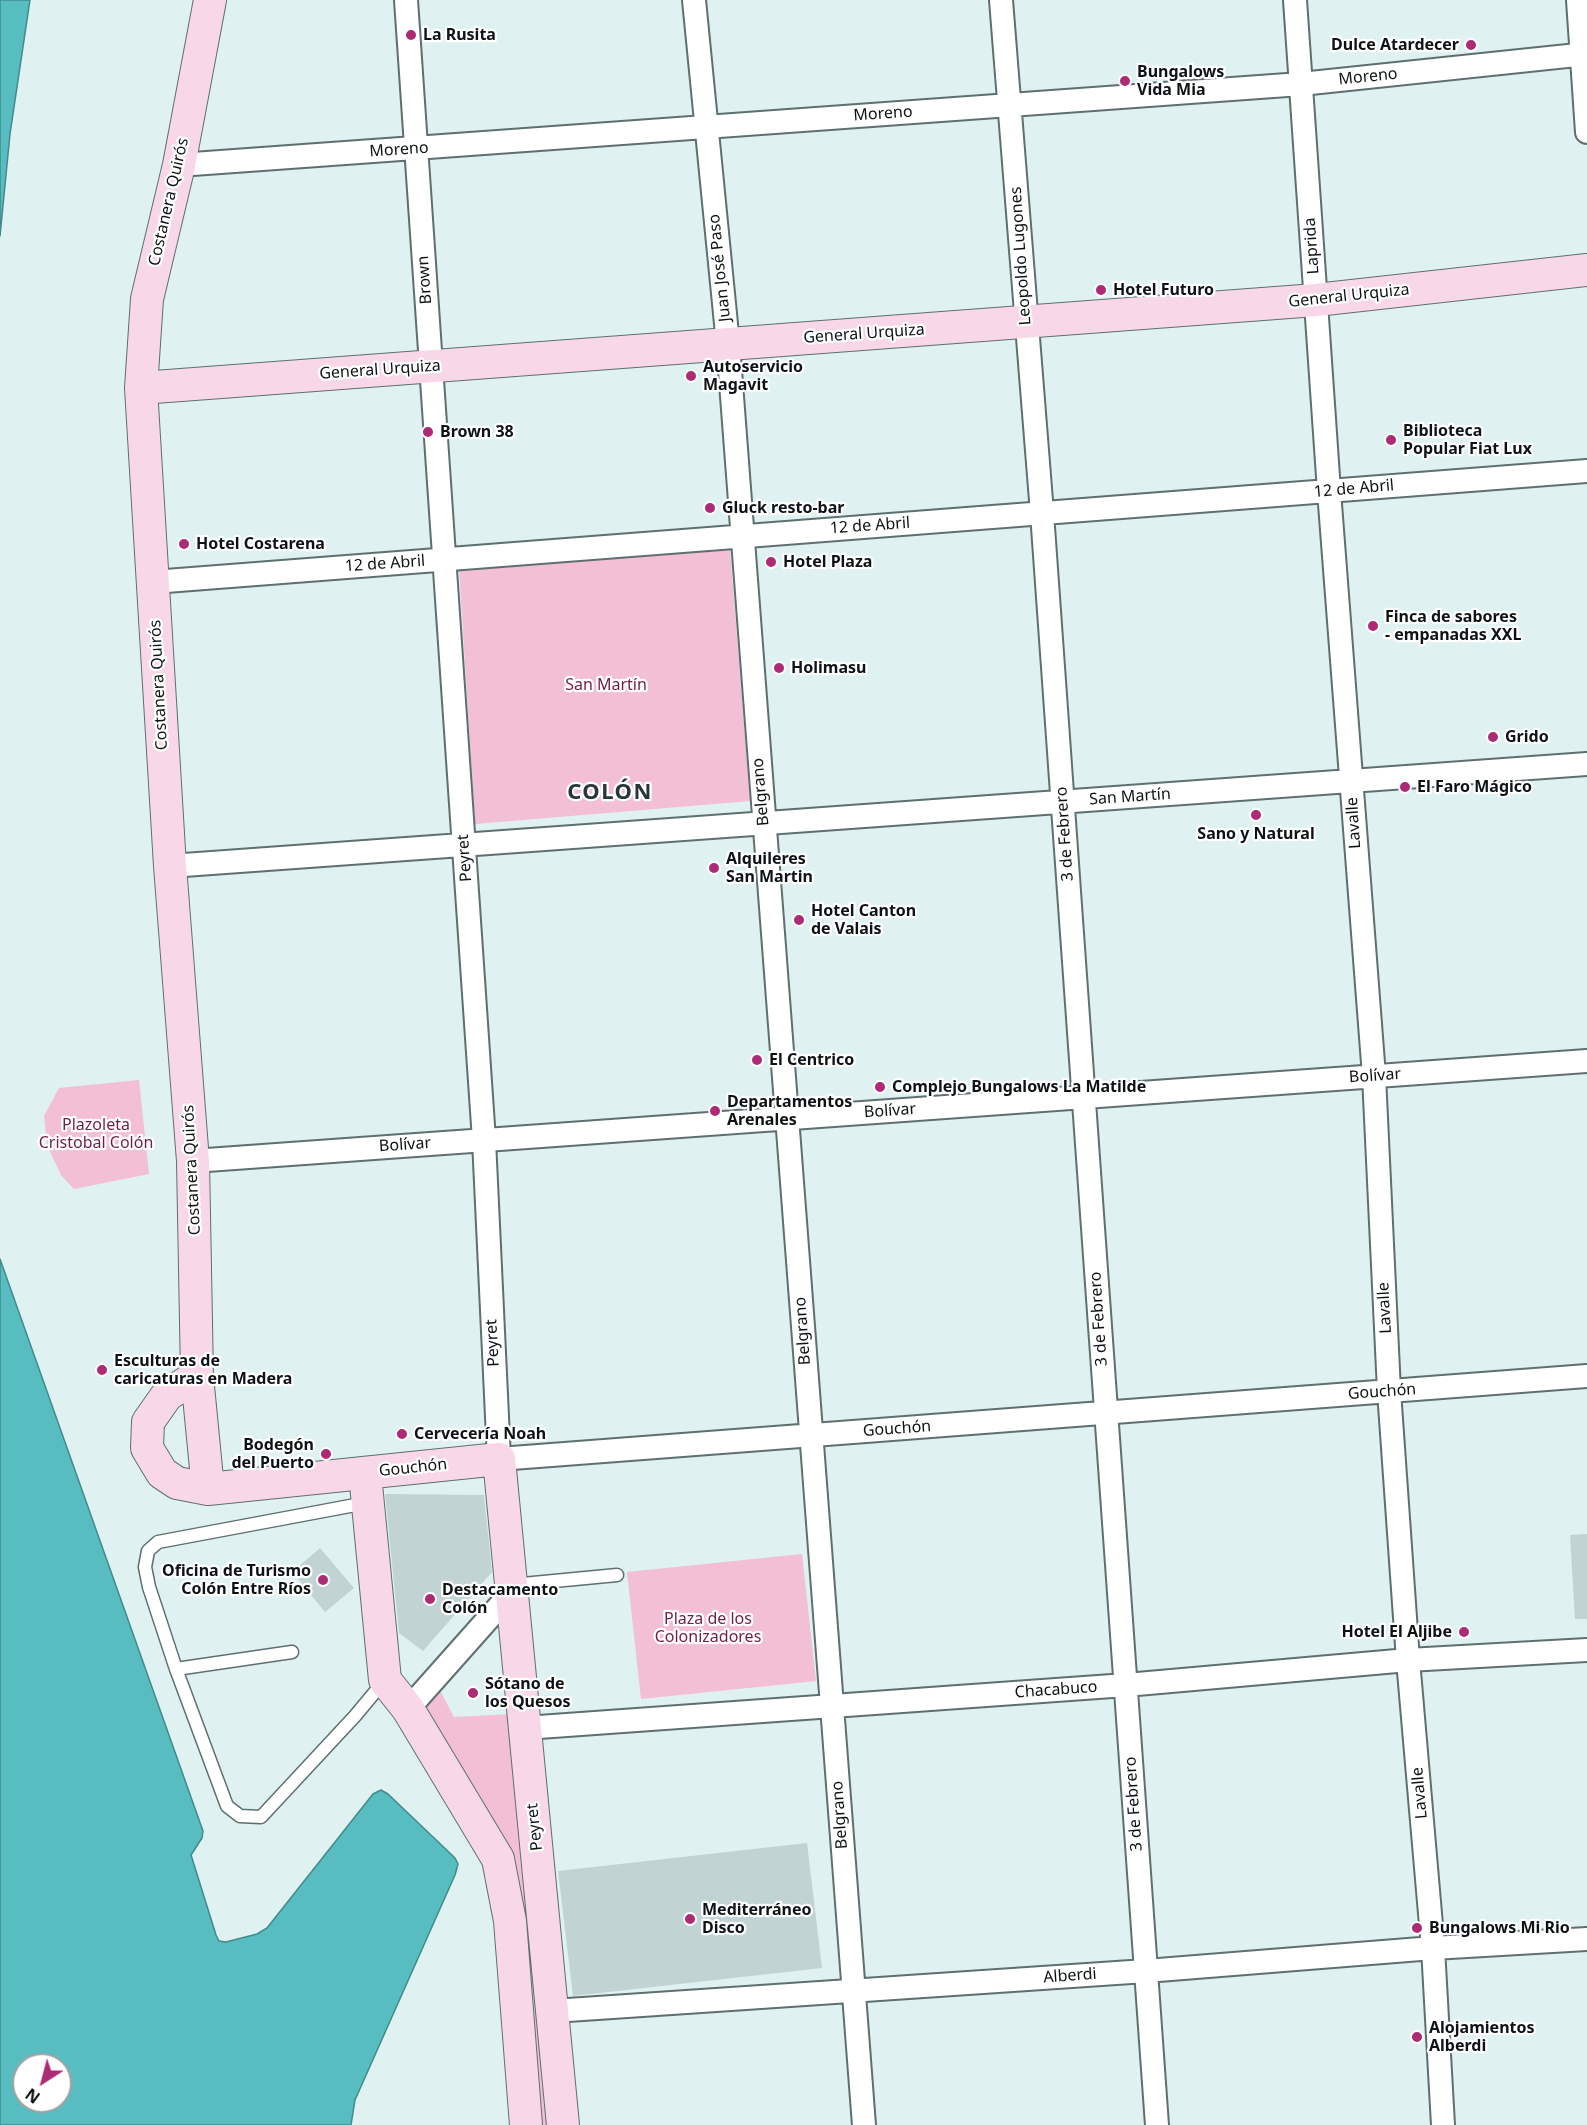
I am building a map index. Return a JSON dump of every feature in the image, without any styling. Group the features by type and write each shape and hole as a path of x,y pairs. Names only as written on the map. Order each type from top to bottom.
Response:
{"main road":[{"name":"Costanera Quirós","path":"208,1489 197,1376 193,1161 170,866 141,388 147,299 179,165 210,0"},
{"name":"General Urquiza","path":"141,388 1316,300 1587,270"},
{"path":"197,1376 167,1395 154,1413 148,1422 147,1448 162,1473 177,1483 208,1489"},
{"name":"Gouchón","path":"208,1489 366,1488 499,1459"},
{"name":"Peyret","path":"499,1459 563,2125"},
{"path":"366,1488 386,1680 408,1710 498,1859 510,1921 526,2125"}],"street":[{"name":"Brown","path":"406,0 444,560"},
{"name":"Juan José Paso","path":"694,0 728,344 741,537"},
{"name":"Leopoldo Lugones","path":"1001,0 1042,513"},
{"name":"Laprida","path":"1295,0 1329,491"},
{"path":"1578,0 1584,55 1587,132"},
{"name":"Moreno","path":"179,165 1301,84 1584,55"},
{"name":"12 de Abril","path":"153,582 1587,471"},
{"name":"Lavalle","path":"1329,491 1374,1076 1389,1391 1408,1660 1433,1948 1443,2125"},
{"name":"3 de Febrero","path":"1042,513 1157,2125"},
{"name":"Belgrano","path":"741,537 864,2125"},
{"name":"Peyret","path":"444,560 484,1140 499,1459"},
{"name":"San Martín","path":"170,866 1587,764"},
{"name":"Bolívar","path":"193,1161 1587,1060"},
{"name":"Gouchón","path":"499,1459 1587,1376"},
{"path":"408,1710 511,1589"},
{"name":"Chacabuco","path":"525,1728 1126,1685 1408,1660 1587,1650"},
{"name":"Alberdi","path":"553,2012 1146,1971 1433,1948 1587,1939"}],"lane":[{"path":"366,1488 158,1542 148,1551 145,1567 149,1587 177,1669 227,1806 240,1816 261,1817 386,1680"},
{"path":"511,1589 617,1575"},
{"path":"177,1669 291,1652"}],"green space":[{"name":"San Martín","path":"730,549 750,801 475,824 459,568"},
{"name":"Plazoleta Cristobal Colón","path":"139,1080 149,1174 74,1189 61,1175 47,1145 44,1116 59,1088"},
{"name":"Plaza de los Colonizadores","path":"802,1554 816,1681 641,1699 627,1572"},
{"path":"436,1683 454,1717 513,1714 532,1968 539,1982 549,2125 534,2125 517,1917 415,1707"}],"water":[{"path":"0,0 30,0 10,134 0,236"},
{"path":"0,1259 203,1831 202,1838 191,1855 219,1941 226,1942 257,1934 267,1928 373,1794 381,1790 455,1858 458,1864 355,2100 351,2125 0,2125"}],"building":[{"name":"Destacamento Colón","path":"385,1494 484,1495 492,1572 423,1651 399,1633"},
{"path":"1587,1534 1587,1619 1575,1619 1570,1535"},
{"name":"Oficina de Turismo Colón Entre Ríos","path":"320,1548 354,1588 325,1612 292,1572"},
{"name":"Mediterráneo Disco","path":"807,1843 822,1968 573,1996 558,1871"}],"place":[{"name":"La Rusita","path":"411,35"},
{"name":"Dulce Atardecer","path":"1471,45"},
{"name":"Bungalows Vida Mia","path":"1125,81"},
{"name":"Hotel Futuro","path":"1101,290"},
{"name":"Autoservicio Magavit","path":"691,376"},
{"name":"Brown 38","path":"428,432"},
{"name":"Biblioteca Popular Fiat Lux","path":"1391,440"},
{"name":"Gluck resto-bar","path":"710,508"},
{"name":"Hotel Costarena","path":"184,544"},
{"name":"Hotel Plaza","path":"771,562"},
{"name":"Finca de sabores - empanadas XXL","path":"1373,626"},
{"name":"Holimasu","path":"779,668"},
{"name":"Grido","path":"1493,737"},
{"name":"El Faro Mágico","path":"1405,787"},
{"name":"Sano y Natural","path":"1256,815"},
{"name":"Alquileres San Martin","path":"714,868"},
{"name":"Hotel Canton de Valais","path":"799,920"},
{"name":"El Centrico","path":"757,1060"},
{"name":"Complejo Bungalows La Matilde","path":"880,1087"},
{"name":"Departamentos Arenales","path":"715,1111"},
{"name":"Esculturas de caricaturas en Madera","path":"102,1370"},
{"name":"Cervecería Noah","path":"402,1434"},
{"name":"Bodegón del Puerto","path":"326,1454"},
{"name":"Oficina de Turismo Colón Entre Ríos","path":"323,1580"},
{"name":"Destacamento Colón","path":"430,1599"},
{"name":"Hotel El Aljibe","path":"1464,1632"},
{"name":"Sótano de los Quesos","path":"473,1693"},
{"name":"Mediterráneo Disco","path":"690,1919"},
{"name":"Bungalows Mi Rio","path":"1417,1928"},
{"name":"Alojamientos Alberdi","path":"1417,2037"}],"district":[{"name":"COLÓN","path":"610,793"}]}
